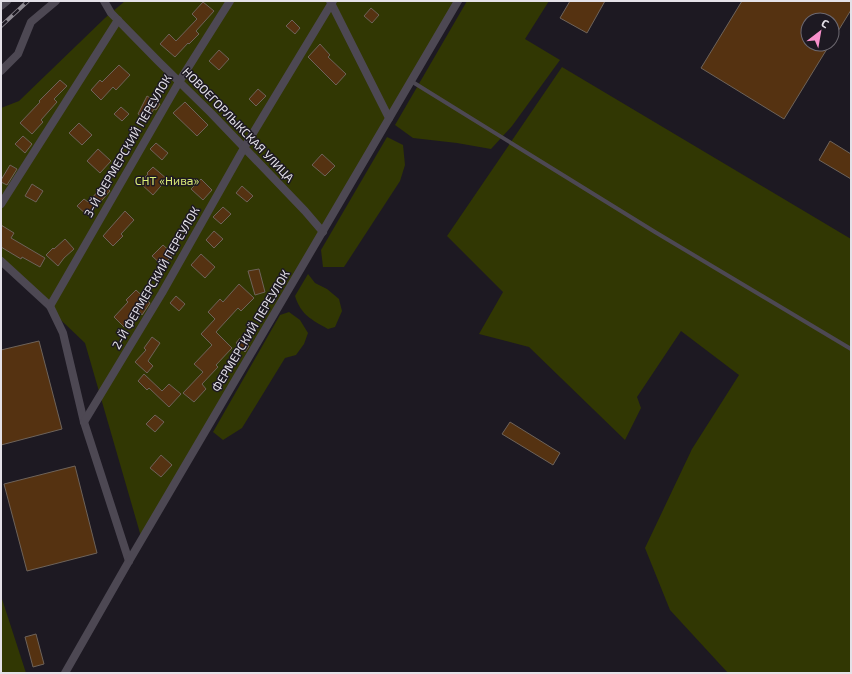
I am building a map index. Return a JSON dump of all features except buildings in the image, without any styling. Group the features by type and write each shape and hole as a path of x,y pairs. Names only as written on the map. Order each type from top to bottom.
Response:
{"street":[{"path":"1,6 7,1"},
{"path":"1,71 18,54 31,22 56,1"},
{"name":"НОВОЕГОРЛЫКСКАЯ УЛИЦА","path":"104,1 111,13 305,211 323,232"},
{"name":"3-Й ФЕРМЕРСКИЙ ПЕРЕУЛОК","path":"50,306 179,82 230,1"},
{"name":"ФЕРМЕРСКИЙ ПЕРЕУЛОК","path":"65,673 129,561 458,1"},
{"path":"331,2 389,118"},
{"name":"2-Й ФЕРМЕРСКИЙ ПЕРЕУЛОК","path":"84,422 162,293 244,148 331,2"},
{"path":"1,204 118,20"},
{"path":"1,261 50,306 63,333 84,422 129,561"}],"lane":[{"path":"411,81 655,232 851,349"}],"green space":[{"name":"СНТ «Нива»","path":"125,1 458,1 142,540 85,343 1,263 1,108 19,101 105,18"},
{"path":"467,1 549,1 525,39 560,60 512,126 491,149 413,138 395,125"},
{"path":"562,67 851,239 851,673 728,673 670,610 645,548 692,449 739,375 681,331 637,397 641,408 625,440 529,347 479,334 503,292 447,236"},
{"path":"387,137 403,145 405,165 400,181 344,267 323,267 321,250"},
{"path":"308,274 315,283 327,289 339,299 342,311 335,327 328,329 312,320 297,303 295,296"},
{"path":"289,312 300,320 308,333 304,344 296,355 285,358 242,428 223,440 213,432 280,315"},
{"path":"2,599 26,673 1,673"}],"railway":[{"path":"1,26 28,1"}]}
